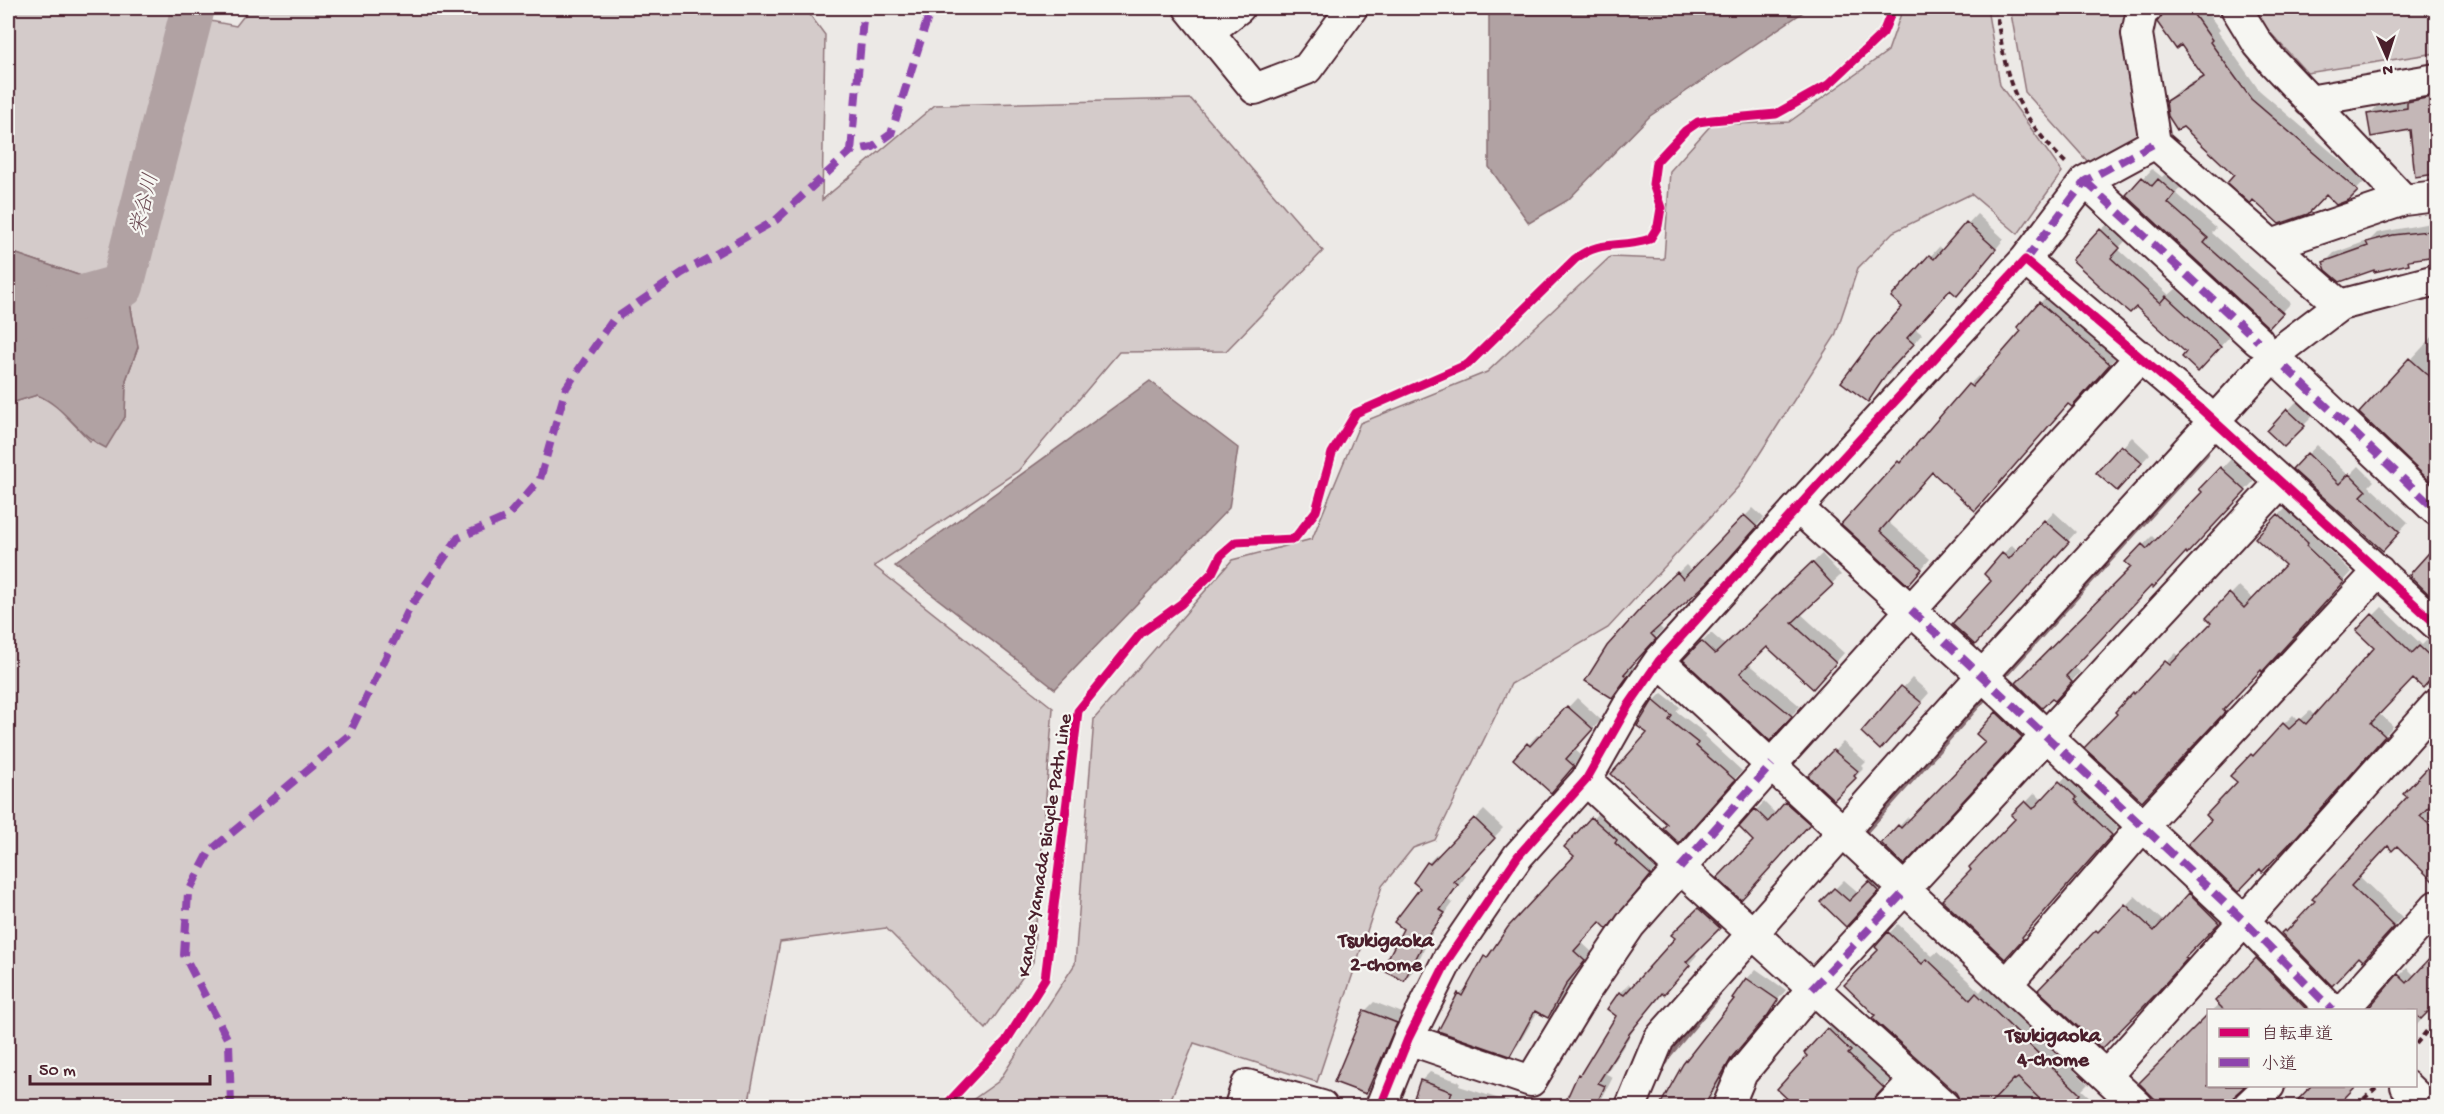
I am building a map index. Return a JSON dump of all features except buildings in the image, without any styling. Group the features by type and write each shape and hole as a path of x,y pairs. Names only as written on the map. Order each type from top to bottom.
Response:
{"street":[{"path":"1189,8 1255,89 1307,69 1352,8"},
{"path":"1209,31 1239,8"},
{"path":"2147,8 2142,10 2137,34 2155,143 2340,305"},
{"path":"2236,8 2258,44 2404,200"},
{"path":"2309,101 2436,79"},
{"path":"1381,1107 1408,1039 1448,959 1518,856 1586,780 1628,706 1659,661 2025,260 2085,181 2155,143"},
{"path":"2085,181 2258,341"},
{"path":"2271,245 2404,200 2436,196"},
{"path":"2025,260 2214,420 2436,624"},
{"path":"1631,1107 1659,1039 1844,830 2273,356 2340,305 2436,280"},
{"path":"1408,1039 1531,1081 1586,990 1630,925 1772,764 2141,356"},
{"path":"2285,367 2436,510"},
{"path":"1728,1107 1742,1073 1812,989 2281,482"},
{"path":"1798,508 2048,736 2244,921 2330,1009"},
{"path":"2007,984 2142,827 2379,571"},
{"path":"1659,661 1844,830 2138,1107"},
{"path":"2106,1076 2436,705"},
{"path":"1586,780 1812,989 1944,1107"},
{"path":"2345,1009 2436,906"},
{"path":"1890,1107 1915,1080"},
{"path":"1240,1107 1247,1085 1322,1107"},
{"path":"2248,1107 2268,1087"},
{"path":"2407,1087 2427,1107"}],"path":[{"path":"1995,8 2012,88 2029,119 2052,149 2085,181"},
{"path":"2417,1042 2436,1020"},
{"path":"2356,1107 2377,1087"}],"shaded area":[{"path":"8,8 143,8 236,26 250,8 805,8 825,35 822,200 935,105 1191,99 1323,251 1226,351 1119,352 1018,471 874,566 1053,708 1033,962 986,1029 886,928 780,942 748,1106 8,1106 8,404 37,395 53,402 90,441 125,417 126,380 138,347 128,292 8,251"},
{"path":"1489,8 1809,8 1650,116 1568,200 1529,223 1489,167"},
{"path":"1903,8 1987,8 2000,85 2062,172 2018,234 1971,194 1893,232 1858,268 1835,336 1739,486 1608,628 1511,684 1435,840 1413,848 1382,886 1317,1082 1194,1043 1168,1106 964,1106 999,1081 1075,964 1094,719 1232,560 1312,539 1360,423 1487,372 1610,257 1664,259 1670,171 1711,125 1789,122 1888,51"},
{"path":"2010,8 2139,8 2140,139 2089,163 2025,92"},
{"path":"2248,8 2436,8 2436,53 2307,73"},
{"path":"8,251 128,292 138,347 126,380 125,417 106,448 87,436 47,400 37,395 8,404"},
{"path":"1150,381 1238,448 1229,508 1055,689 895,566"}],"waterway":[{"name":"栄谷川","path":"8,318 122,286 193,8"},
{"path":"1997,682 2205,453"},
{"path":"1857,839 1989,691"},
{"path":"1665,1061 1668,1054 1715,998"}],"marked path":[{"path":"851,151 864,8"},
{"path":"231,1106 229,1042 184,955 188,893 210,851 348,736 410,607 458,538 507,517 540,479 566,388 613,320 682,273 776,220 851,151 873,147 891,134 931,8"},
{"path":"2025,260 2085,181 2155,143"},
{"path":"2085,181 2258,341"},
{"path":"2285,367 2436,510"},
{"path":"1911,610 2244,921 2331,1009"},
{"path":"1680,868 1772,764"},
{"path":"1812,989 1907,889"}],"cycle path":[{"name":"Kande Yamada Bicycle Path Line","path":"945,1106 1006,1041 1045,979 1078,711 1141,633 1181,604 1212,573 1221,555 1236,542 1294,539 1316,511 1332,453 1356,413 1468,364 1575,259 1584,253 1602,247 1650,239 1658,226 1661,208 1653,184 1656,162 1685,131 1698,122 1776,114 1828,85 1883,33 1893,8"},
{"path":"1381,1106 1408,1039 1448,959 1518,856 1586,780 1628,706 1659,661 2025,260 2201,409 2436,624"}],"district":[{"name":"Tsukigaoka 2-chome","path":"1386,951"},
{"name":"Tsukigaoka 4-chome","path":"2053,1046"}]}
